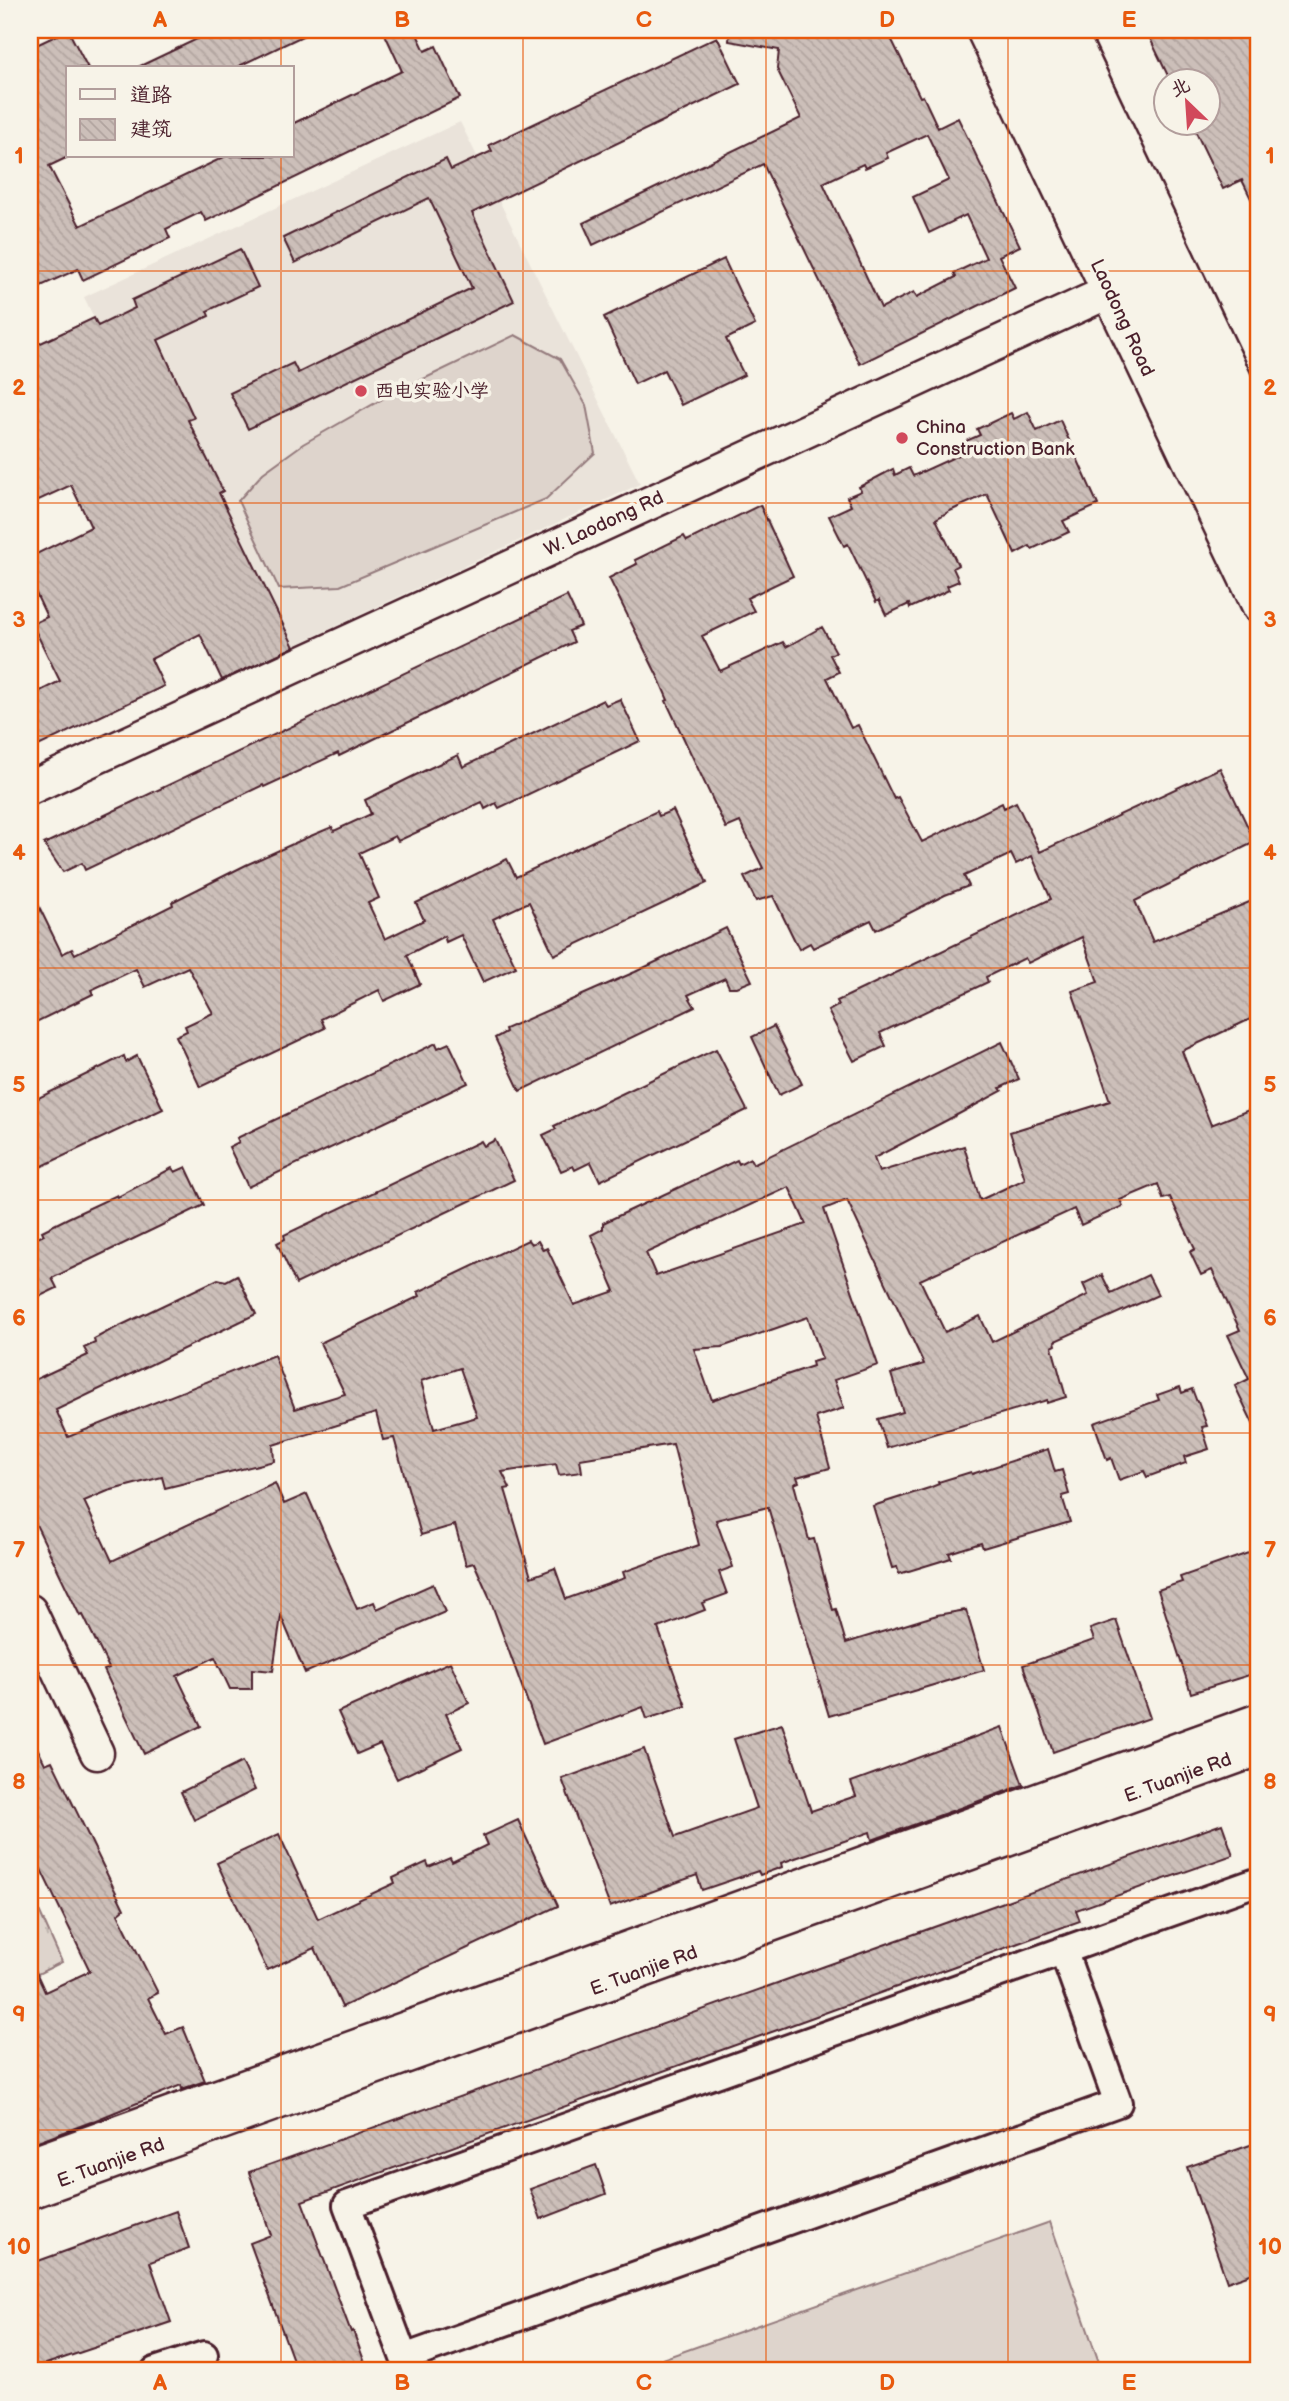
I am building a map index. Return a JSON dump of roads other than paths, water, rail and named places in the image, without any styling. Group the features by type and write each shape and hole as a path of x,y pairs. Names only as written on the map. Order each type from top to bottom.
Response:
{"main road":[{"name":"Laodong Road","path":"1010,30 1259,481"},
{"name":"Laodong Road","path":"1045,30 1259,551"}],"street":[{"name":"Laodong Road","path":"983,30 1144,276 1259,430"},
{"name":"Laodong Road","path":"1069,30 1144,276 1259,607"},
{"name":"W. Laodong Rd","path":"30,788 1144,276"},
{"path":"30,1611 97,1753"},
{"path":"30,2164 1259,1720"},
{"name":"E. Tuanjie Rd","path":"30,2192 1259,1749"},
{"path":"1063,1950 1118,2103 404,2358 347,2204 1063,1950 1259,1881"},
{"path":"155,2371 204,2355"}],"place":[{"name":"西电实验小学","path":"361,391"},
{"name":"China Construction Bank","path":"902,438"}]}
